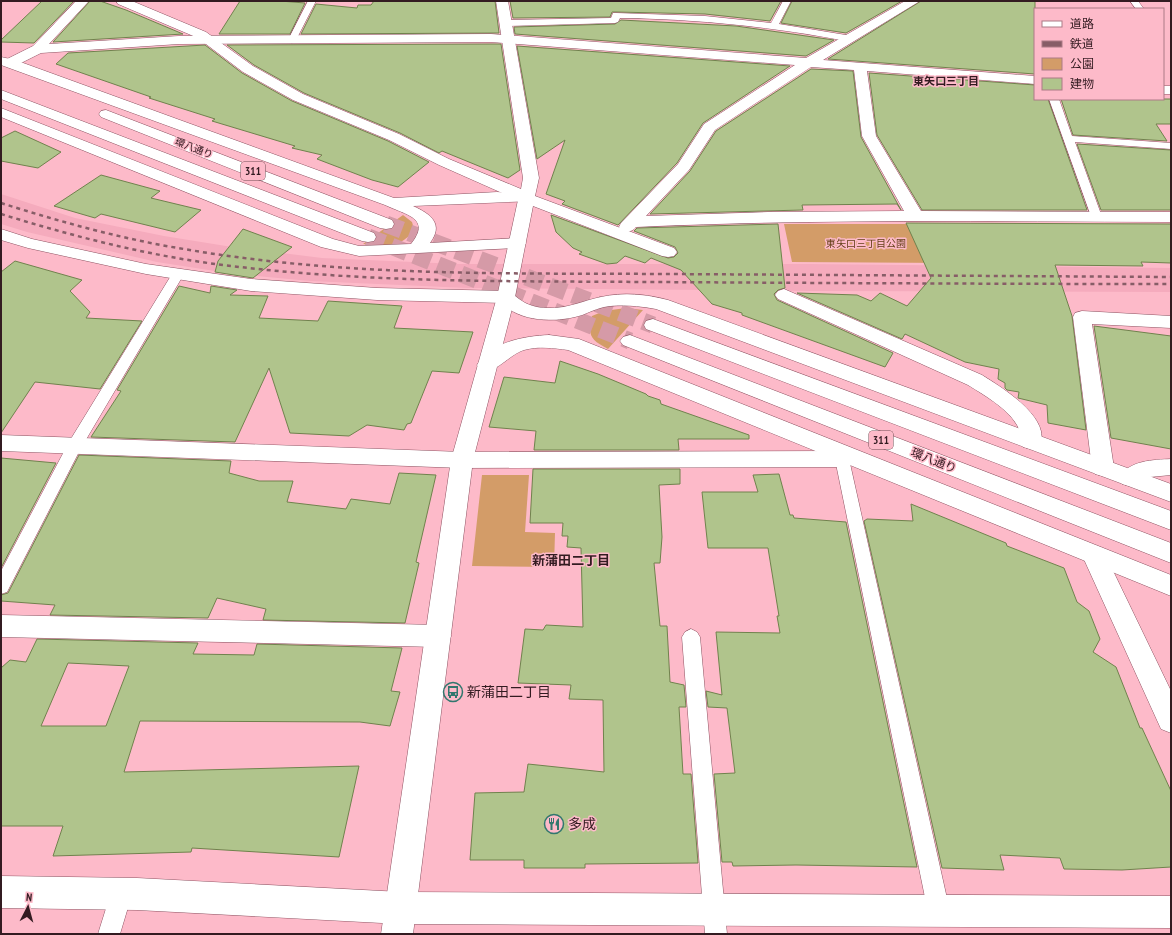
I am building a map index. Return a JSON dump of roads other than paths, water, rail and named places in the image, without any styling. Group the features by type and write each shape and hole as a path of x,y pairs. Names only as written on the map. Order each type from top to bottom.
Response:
{"street":[{"path":"4,66 38,49 83,1"},
{"path":"122,1 202,35 248,69 298,97 394,137 444,162 527,198 668,252"},
{"path":"399,921 462,460 506,297 531,178 502,1"},
{"path":"621,233 634,222 684,167 709,127 808,63 852,39 914,1"},
{"path":"38,49 207,40 508,39 1034,80"},
{"path":"4,66 64,97"},
{"path":"4,66 391,202 422,216 428,225 427,235 416,249"},
{"path":"860,67 869,136 915,215"},
{"name":"環八通り","path":"1,94 368,236"},
{"name":"環八通り","path":"92,108 386,224"},
{"path":"1,112 327,243 359,251 518,243"},
{"path":"391,202 497,196 527,198"},
{"path":"634,222 714,218 915,215 1171,217"},
{"path":"1,234 28,243 146,269 251,285 377,294 506,297 511,303 518,307 538,313 560,314 610,301 643,301 661,304 1171,493"},
{"path":"784,295 975,380 1003,398 1028,426 1031,441"},
{"path":"589,306 580,316 577,328 579,337 596,353"},
{"path":"1103,468 1082,317 1171,322"},
{"name":"311","path":"653,325 1171,521"},
{"path":"487,365 494,357 513,346 550,340 566,343 596,353 843,457 1171,586"},
{"name":"環八通り","path":"630,342 1171,553"},
{"path":"1,443 462,460 843,457"},
{"path":"1130,478 1146,470 1171,468"},
{"path":"1094,555 1171,720"},
{"path":"1,626 438,636"},
{"path":"1,892 121,894 399,921 716,922 938,912 1171,912"}],"lane":[{"path":"292,40 312,1"},
{"path":"774,26 787,1"},
{"path":"505,23 615,20 616,15 698,17 774,26 852,39"},
{"path":"1054,100 1096,217"},
{"path":"1068,139 1171,146"},
{"path":"1,587 74,446 178,274"},
{"path":"843,457 938,912"},
{"path":"691,637 716,922"},
{"path":"110,934 121,894"}],"tunnel":[{"path":"386,224 653,325"},
{"path":"368,237 630,341"}],"railway":[{"path":"1,203 46,217 161,245 244,258 304,265 365,269 486,273 1171,277"},
{"path":"1,214 130,249 182,259 263,270 373,278 484,281 1171,284"}],"place":[{"name":"新蒲田二丁目","path":"453,692"},
{"name":"多成","path":"554,824"}],"district":[{"name":"東矢口三丁目","path":"946,81"},
{"name":"新蒲田二丁目","path":"571,560"}],"park label":[{"name":"東矢口三丁目公園","path":"866,243"}]}
